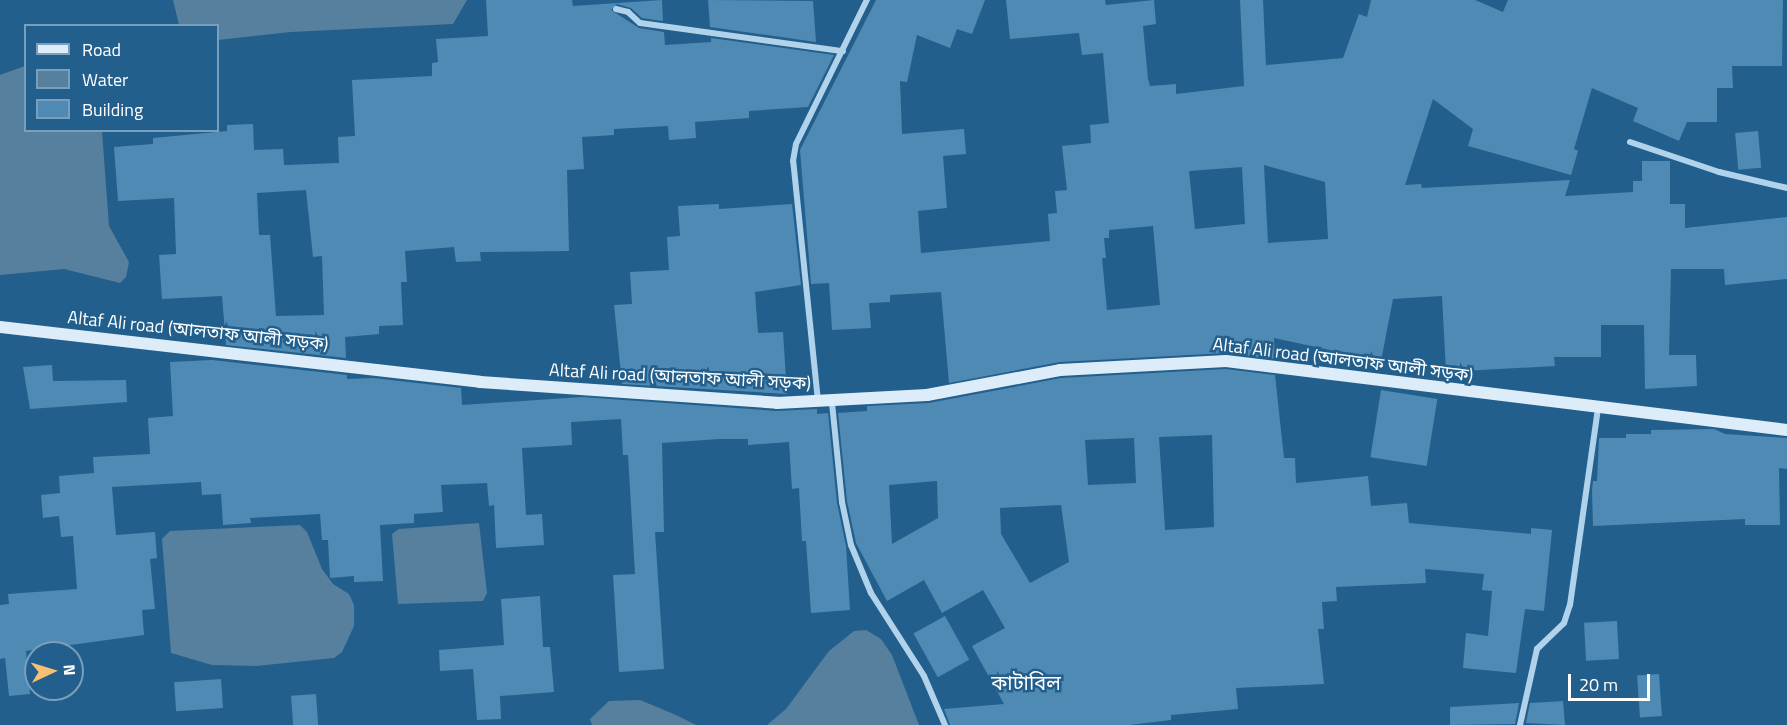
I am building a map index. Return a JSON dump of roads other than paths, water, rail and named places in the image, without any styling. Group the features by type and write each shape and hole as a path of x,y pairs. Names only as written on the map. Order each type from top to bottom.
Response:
{"main road":[{"name":"Altaf Ali road (আলতাফ আলী সড়ক)","path":"0,327 503,384 777,403 832,403 927,395 1060,370 1226,361 1598,409 1787,430"}],"street":[{"path":"818,402 793,161 796,144 867,0"},
{"path":"616,9 628,12 640,23 843,51"},
{"path":"1630,142 1719,172 1787,188"},
{"path":"832,403 842,502 851,545 871,593 924,676 945,725"},
{"path":"1520,725 1537,649 1564,623 1570,604 1598,409"}],"water":[{"path":"173,0 467,0 453,24 291,32 219,40 219,24 179,24"},
{"path":"24,66 24,132 102,132 109,226 129,262 126,277 120,283 64,269 0,275 0,75"},
{"path":"479,523 487,593 483,601 398,604 392,534 399,529"},
{"path":"300,525 307,532 322,569 333,584 349,594 354,605 354,626 342,652 334,658 256,666 212,665 171,653 162,539 170,531"},
{"path":"866,630 881,639 892,655 919,725 767,725 786,709 829,651 854,631"},
{"path":"640,700 696,725 592,725 590,719 609,701"}],"district":[{"name":"কাটাবিল","path":"1026,682"}]}
